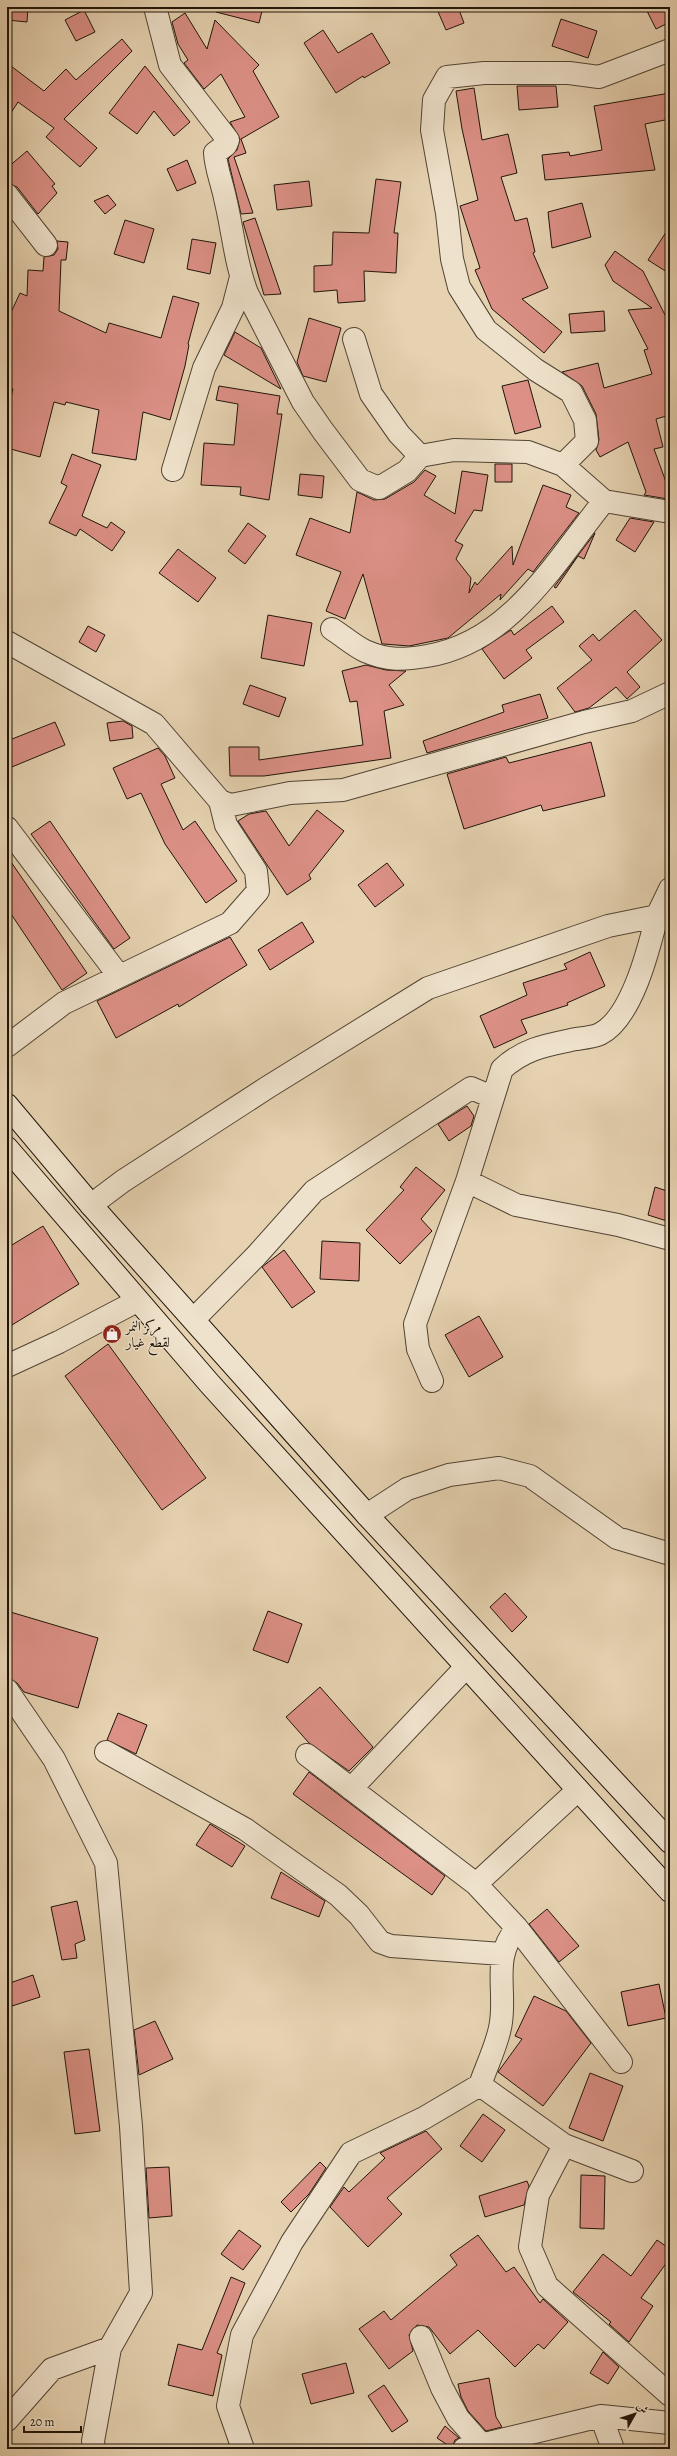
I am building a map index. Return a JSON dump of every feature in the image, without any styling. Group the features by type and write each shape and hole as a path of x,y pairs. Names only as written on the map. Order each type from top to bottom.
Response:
{"street":[{"path":"155,7 170,65 228,140 226,144 215,153 241,277 303,402 360,480 380,488 407,471 420,456 454,450 528,452 562,465 604,501 670,512"},
{"path":"562,465 587,442 585,420 571,392 536,370 486,330 459,286 452,259 432,130 434,100 447,77 484,73 569,73 599,77 670,50"},
{"path":"7,195 46,245"},
{"path":"172,470 204,368 233,308 241,277"},
{"path":"354,339 371,394 399,434 420,456"},
{"path":"332,630 364,651 399,661 446,653 459,647 490,632 523,604 604,501"},
{"path":"7,642 154,724 220,801 226,825 256,871 258,891 230,923 64,1003 7,1046"},
{"path":"220,801 231,805 290,793 343,790 584,722 632,711 670,693"},
{"path":"7,828 119,976"},
{"path":"432,1381 418,1349 415,1324 467,1181 502,1069 515,1057 537,1047 600,1034 621,1016 646,962 657,916 670,889"},
{"path":"91,1205 123,1181 268,1087 428,988 608,926 657,916"},
{"path":"194,1319 256,1256 314,1190 471,1088 492,1097"},
{"path":"7,1105 91,1205 368,1514 670,1842"},
{"path":"7,1148 209,1383 670,1891"},
{"path":"467,1181 516,1204 618,1225 670,1239"},
{"path":"7,1366 59,1342 137,1301"},
{"path":"209,1383 232,1361"},
{"path":"368,1514 407,1489 449,1475 499,1468 530,1476 617,1538 670,1554"},
{"path":"350,1790 466,1667"},
{"path":"7,1690 54,1759 106,1863 131,2126 141,2293 110,2348 93,2441 94,2449"},
{"path":"106,1752 245,1829 338,1895 359,1915 380,1942 391,1946 502,1954"},
{"path":"307,1755 350,1790 476,1884 516,1928 621,2062"},
{"path":"476,1884 578,1790"},
{"path":"243,2449 228,2406 242,2335 292,2242 351,2153 424,2118 480,2085 501,2023 502,1954 507,1940 516,1928"},
{"path":"480,2085 564,2144 632,2171"},
{"path":"564,2144 538,2195 530,2247 547,2286 670,2395"},
{"path":"421,2337 442,2388 473,2447 601,2416 670,2423"},
{"path":"7,2420 52,2369 110,2348"},
{"path":"601,2416 613,2449"}],"building":[{"path":"7,7 28,7 27,22 7,20"},
{"path":"217,7 263,7 259,23 216,12"},
{"path":"436,7 458,7 464,23 446,30"},
{"path":"645,7 670,7 670,22 656,29"},
{"path":"84,10 95,32 76,41 65,20"},
{"path":"185,13 207,49 215,20 259,65 253,71 279,117 241,139 246,153 234,157 253,213 241,214 228,159 237,150 240,139 230,122 245,117 221,74 204,89 184,63 188,60 178,44 172,22"},
{"path":"561,19 597,31 588,58 552,46"},
{"path":"323,30 338,53 372,33 390,63 364,78 363,76 336,93 304,43"},
{"path":"122,39 132,51 64,119 97,148 80,167 46,137 54,128 18,102 7,119 7,63 44,91 66,69 76,80"},
{"path":"145,66 190,122 174,136 154,111 137,134 109,113"},
{"path":"517,86 556,86 558,107 519,110"},
{"path":"474,88 482,140 508,134 517,173 501,177 515,221 527,218 535,252 533,253 548,288 522,299 562,332 544,353 492,309 475,270 480,268 460,206 478,200 462,129 456,91"},
{"path":"670,93 670,119 645,124 655,170 545,180 542,155 569,152 570,156 602,150 594,106"},
{"path":"27,151 55,184 52,186 57,193 38,214 17,187 7,183 7,168"},
{"path":"187,160 196,183 177,191 167,169"},
{"path":"376,179 401,182 394,233 398,233 396,273 364,271 365,301 338,303 337,290 314,292 314,266 332,265 333,232 369,233"},
{"path":"309,181 312,206 277,210 274,185"},
{"path":"108,195 116,205 105,214 94,201"},
{"path":"582,203 591,237 552,248 548,212"},
{"path":"255,218 281,294 264,295 243,222"},
{"path":"125,220 154,229 144,263 114,254"},
{"path":"670,226 670,274 648,260"},
{"path":"192,239 216,243 210,274 187,269"},
{"path":"57,241 68,242 66,260 61,260 59,311 106,333 109,323 161,338 173,296 199,303 188,344 185,366 170,420 143,412 136,460 92,453 99,410 66,402 65,405 54,402 40,457 7,448 7,412 13,389 7,388 7,340 12,324 7,321 20,293 27,296 28,270 43,271 44,257 54,255 58,249"},
{"path":"615,251 643,271 670,325 670,415 656,419 663,447 654,449 670,493 668,499 644,495 646,492 628,442 600,457 596,450 599,440 596,414 582,386 562,372 598,363 604,388 652,374 644,350 648,349 628,310 652,308 613,281 605,265"},
{"path":"604,311 605,331 571,333 569,314"},
{"path":"309,318 341,328 326,382 303,376 297,362"},
{"path":"235,332 261,348 281,389 224,355"},
{"path":"528,380 541,427 515,434 502,386"},
{"path":"219,386 280,396 277,414 282,414 269,500 240,495 241,487 201,485 204,443 234,445 238,404 216,400"},
{"path":"72,454 101,465 82,516 107,528 111,522 125,532 112,551 80,529 76,536 49,523 67,486 61,483"},
{"path":"495,464 512,464 512,482 495,482"},
{"path":"425,470 436,476 424,495 455,514 462,471 488,475 482,511 474,510 455,541 463,545 456,559 471,578 469,593 475,582 477,585 512,546 513,565 543,485 571,495 566,507 579,513 533,572 528,569 500,600 501,594 448,638 409,646 382,644 363,574 345,619 326,611 341,572 296,555 310,518 350,533 357,492 374,500 385,499 414,482"},
{"path":"300,474 324,476 322,498 298,495"},
{"path":"630,518 654,522 635,552 616,540"},
{"path":"248,523 266,536 245,564 228,551"},
{"path":"595,533 584,559 578,556 556,588 554,587"},
{"path":"178,549 216,578 198,602 159,573"},
{"path":"552,606 564,622 526,650 532,658 504,679 482,649 511,630 514,635"},
{"path":"635,610 662,640 627,672 640,687 627,699 616,687 589,708 575,712 557,688 592,660 579,646 593,634 599,641"},
{"path":"268,615 312,623 304,666 261,658"},
{"path":"88,626 105,635 96,652 79,642"},
{"path":"366,665 386,670 406,671 389,685 404,705 384,711 391,758 264,776 230,776 229,747 259,747 259,760 363,745 357,701 350,702 342,671"},
{"path":"250,685 286,698 279,717 243,704"},
{"path":"540,694 548,718 427,753 423,741 504,712 502,705"},
{"path":"123,721 132,726 133,738 110,741 107,723"},
{"path":"55,722 65,745 7,769 7,741"},
{"path":"591,742 605,796 543,811 541,805 464,829 447,774 506,757 509,763"},
{"path":"158,748 165,756 175,778 161,784 183,830 195,821 237,881 206,903 165,844 141,793 127,799 113,768"},
{"path":"317,810 344,831 309,875 311,879 287,895 238,821 249,814 266,811 289,846"},
{"path":"50,821 130,938 114,949 31,834"},
{"path":"7,856 87,973 62,990 7,908"},
{"path":"387,863 404,885 375,907 358,885"},
{"path":"302,922 314,942 270,970 258,950"},
{"path":"230,937 247,965 179,1007 178,1004 116,1038 97,1001"},
{"path":"590,952 605,986 567,1003 568,1005 521,1020 527,1033 494,1048 480,1016 527,995 523,983 567,969 564,964"},
{"path":"467,1106 474,1116 471,1126 449,1141 438,1124"},
{"path":"416,1167 445,1190 421,1219 432,1231 400,1264 366,1230 404,1190 400,1187"},
{"path":"655,1187 670,1192 670,1222 648,1215"},
{"path":"43,1226 79,1284 7,1328 7,1248"},
{"path":"322,1241 360,1243 359,1281 320,1279"},
{"path":"284,1250 315,1292 292,1308 262,1267"},
{"path":"479,1316 503,1357 469,1377 445,1335"},
{"path":"108,1344 206,1478 162,1510 65,1376"},
{"path":"505,1593 527,1617 512,1632 490,1607"},
{"path":"7,1611 98,1638 78,1708 24,1692 17,1683 7,1678"},
{"path":"268,1611 302,1624 288,1663 253,1650"},
{"path":"320,1687 373,1747 349,1771 309,1743 286,1717"},
{"path":"118,1713 147,1725 136,1754 107,1740"},
{"path":"309,1772 445,1876 432,1895 293,1794"},
{"path":"210,1824 245,1846 232,1867 196,1845"},
{"path":"281,1872 325,1901 319,1917 271,1898"},
{"path":"77,1901 85,1940 75,1944 77,1958 62,1960 51,1907"},
{"path":"547,1909 579,1946 559,1962 529,1924"},
{"path":"33,1975 40,1997 12,2006 7,1984"},
{"path":"659,1984 666,2018 628,2026 621,1992"},
{"path":"534,1996 566,2011 591,2043 543,2106 498,2072 522,2039 515,2036"},
{"path":"155,2021 173,2059 139,2075 134,2030"},
{"path":"89,2049 100,2131 75,2134 64,2052"},
{"path":"590,2073 623,2086 603,2141 569,2128"},
{"path":"483,2114 505,2130 482,2162 460,2146"},
{"path":"426,2131 442,2149 387,2198 402,2214 368,2247 330,2207 344,2187 349,2192 385,2158 380,2153"},
{"path":"320,2162 326,2168 309,2194 291,2212 281,2202"},
{"path":"169,2167 172,2216 149,2218 146,2168"},
{"path":"581,2175 605,2176 604,2229 580,2228"},
{"path":"527,2181 529,2186 524,2205 485,2217 479,2196"},
{"path":"239,2230 261,2246 243,2270 221,2254"},
{"path":"478,2235 506,2272 514,2267 540,2303 543,2299 568,2322 544,2349 538,2344 515,2367 478,2330 450,2354 429,2327 417,2325 409,2335 413,2351 389,2369 359,2329 384,2311 391,2320 457,2265 450,2255"},
{"path":"657,2240 670,2249 670,2258 641,2298 653,2306 629,2342 609,2324 611,2322 573,2292 603,2254 631,2276"},
{"path":"231,2277 245,2283 217,2353 222,2355 213,2396 168,2385 178,2344 202,2350"},
{"path":"603,2352 619,2367 608,2384 590,2373"},
{"path":"346,2363 354,2393 311,2404 302,2374"},
{"path":"489,2378 496,2417 502,2427 486,2431 468,2411 461,2397 458,2384"},
{"path":"384,2385 408,2421 392,2432 368,2396"},
{"path":"445,2426 459,2438 455,2440 452,2448 437,2438"}],"place":[{"name":"مركز النمر لقطع غيار","path":"112,1334"}]}
